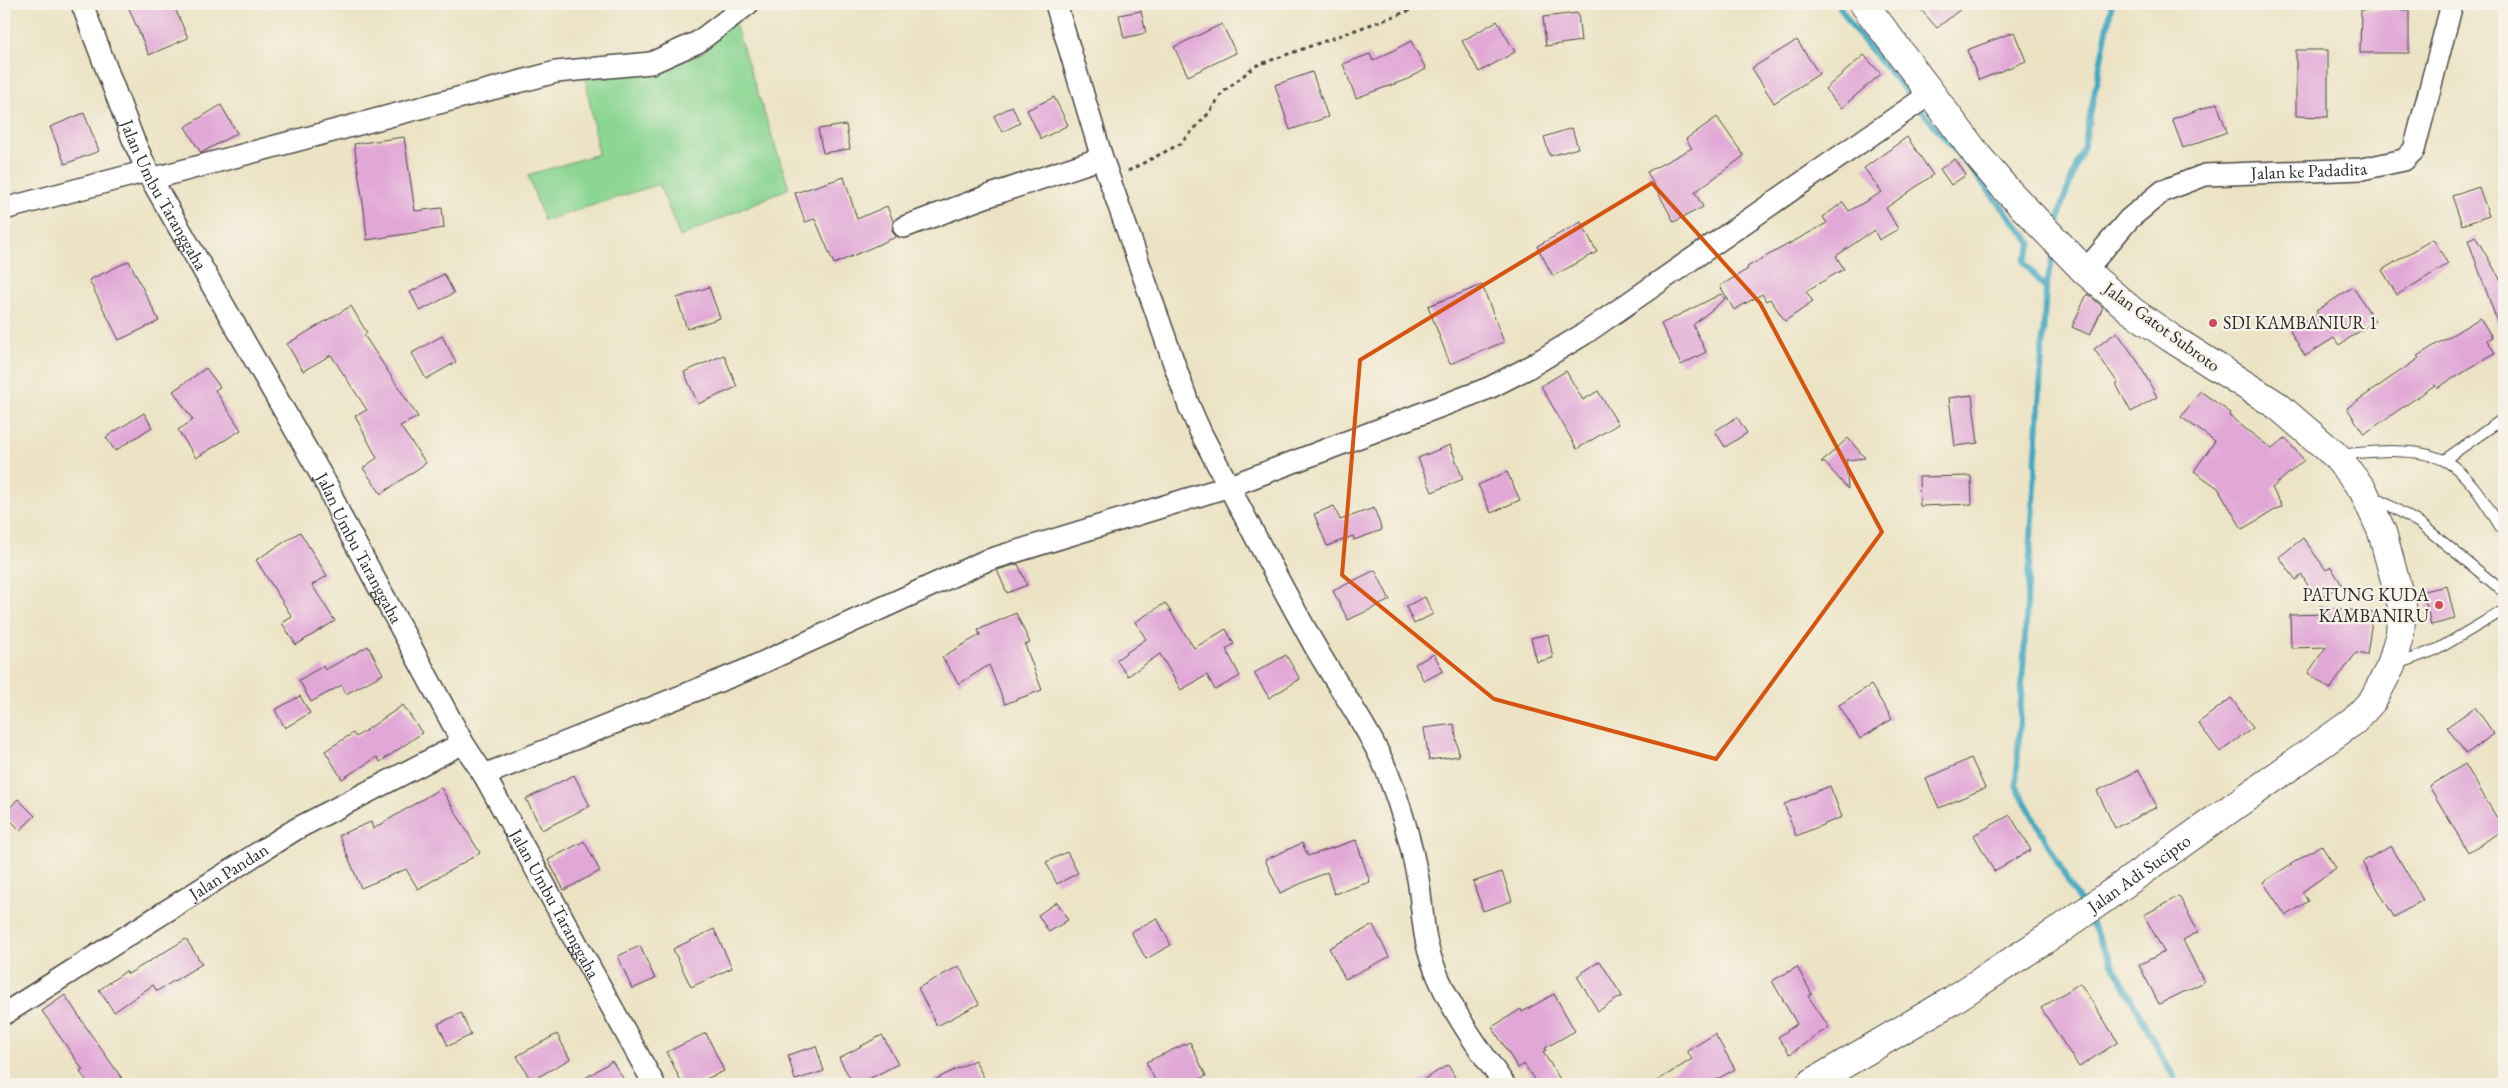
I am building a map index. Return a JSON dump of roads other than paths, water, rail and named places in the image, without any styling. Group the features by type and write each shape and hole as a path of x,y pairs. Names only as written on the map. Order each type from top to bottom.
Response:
{"highway":[{"name":"Jalan Gatot Subroto","path":"1864,4 1921,101 1977,155 2038,223 2080,265 2132,311 2278,406 2335,455 2362,490 2382,532 2402,606"},
{"name":"Jalan Adi Sucipto","path":"1810,1084 1951,1000 2088,911 2354,721 2373,700 2391,666 2400,633 2402,606"}],"street":[{"name":"Jalan Umbu Taranggaha","path":"82,4 114,92 149,175 328,487 340,517 463,743 484,775 654,1084"},
{"path":"4,209 149,175 556,72 651,63 698,42 748,4"},
{"path":"1056,4 1102,158 1189,406 1201,434 1297,614 1368,734 1387,772 1405,819 1418,881 1423,927 1433,964 1451,1004 1504,1084"},
{"name":"Jalan ke Padadita","path":"2080,265 2129,219 2163,191 2205,174 2362,169 2404,160 2414,150 2417,143 2435,63 2452,4"},
{"path":"484,775 744,671 985,561 1230,486 1489,388 1526,370 1584,334 1921,101"},
{"path":"904,227 985,197 1102,158"},
{"name":"Jalan Pandan","path":"4,1014 296,829 463,743"}],"lane":[{"path":"2444,460 2504,418"},
{"path":"2335,455 2401,452 2444,460 2485,501 2504,533"},
{"path":"2362,490 2390,504 2421,524 2504,592"},
{"path":"2391,666 2415,659 2438,649 2504,610"}],"waterway":[{"path":"1838,4 1854,29 2032,243 2024,262 2046,289"},
{"path":"2057,230 2062,204 2084,146 2112,4"},
{"path":"2054,250 2046,289 2016,785 2082,907"},
{"path":"2088,918 2177,1084"}],"place":[{"name":"SDI KAMBANIUR 1","path":"2213,323"},
{"name":"PATUNG KUDA KAMBANIRU","path":"2439,605"}]}
